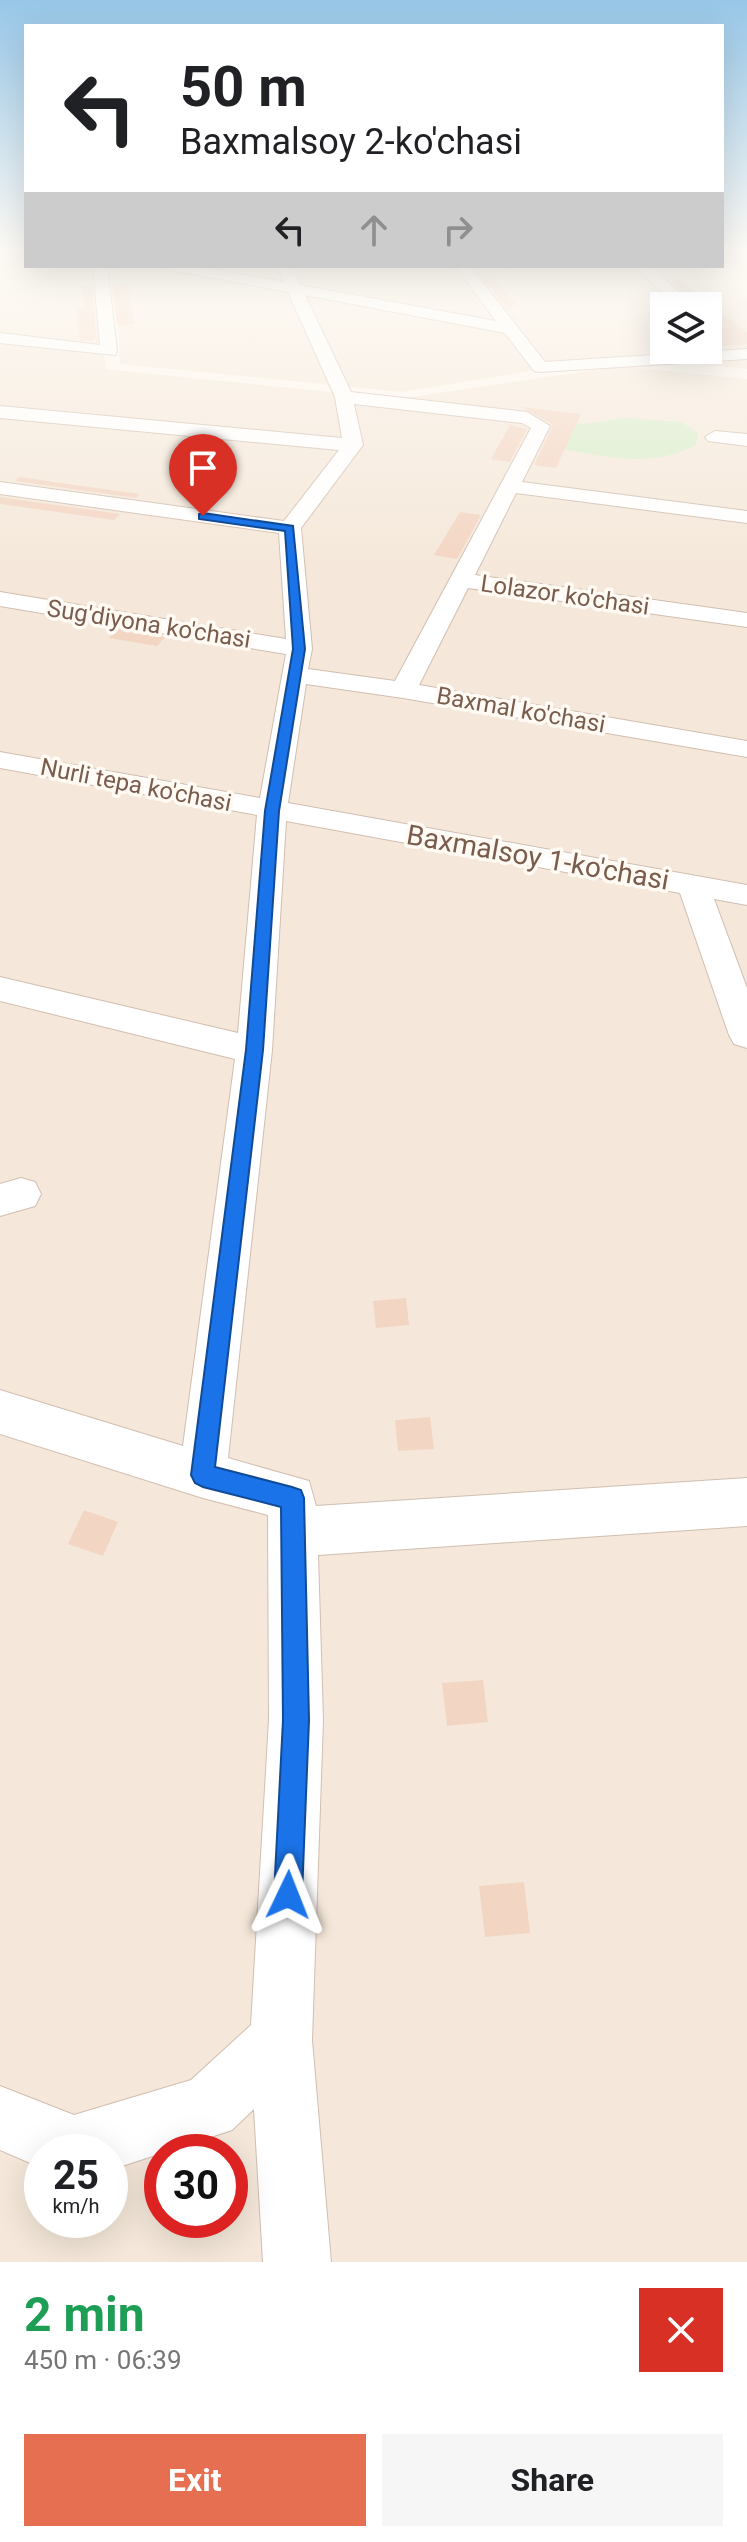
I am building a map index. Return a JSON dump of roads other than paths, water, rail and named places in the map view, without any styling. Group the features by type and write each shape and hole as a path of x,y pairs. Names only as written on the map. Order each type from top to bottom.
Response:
{"street":[{"path":"203,1475 254,1050 272,811 297,662 290,528 353,445 344,397 325,357"},
{"path":"532,357 540,367 725,357"},
{"name":"Lolazor ko'chasi","path":"344,397 527,418 541,426 461,580 747,620"},
{"path":"0,412 353,445"},
{"path":"715,437 747,440"},
{"path":"508,486 747,517"},
{"path":"0,488 290,528"},
{"path":"403,690 461,580"},
{"name":"Sug'diyona ko'chasi","path":"0,599 297,662"},
{"name":"Baxmal ko'chasi","path":"297,662 403,690 747,749"},
{"name":"Nurli tepa ko'chasi","path":"0,760 272,811"},
{"name":"Baxmalsoy 1-ko'chasi","path":"272,811 693,885 747,1035"},
{"path":"693,885 747,895"},
{"path":"0,989 254,1050"},
{"path":"0,1412 203,1475 292,1498 296,1720 281,2040 297,2262"},
{"path":"291,1532 747,1502"},
{"path":"0,2118 74,2148 209,2107 281,2040"}]}
